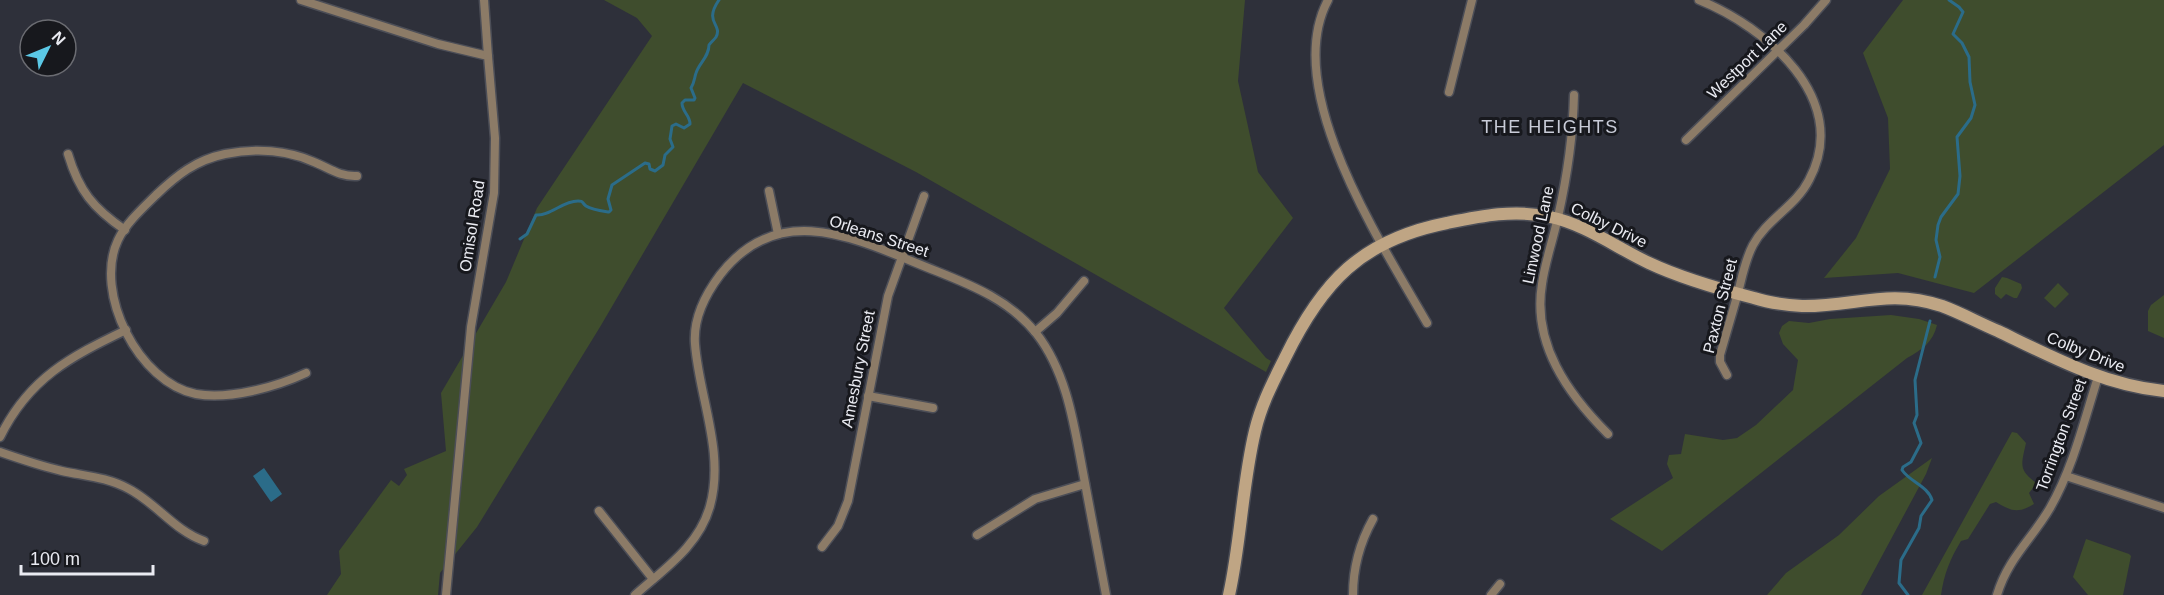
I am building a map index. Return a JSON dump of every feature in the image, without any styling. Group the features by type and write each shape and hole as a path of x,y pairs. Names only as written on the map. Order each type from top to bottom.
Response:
{"street":[{"path":"301,0 438,44 488,56"},
{"name":"Omisol Road","path":"446,595 471,327 494,193 495,138 484,0"},
{"path":"1328,0 1321,14 1316,36 1316,59 1320,97 1333,144 1383,245 1427,323"},
{"path":"1449,92 1472,0"},
{"name":"Paxton Street","path":"1699,0 1752,28 1778,51 1800,76 1813,99 1820,127 1819,153 1808,182 1799,196 1773,219 1748,256 1720,355 1722,369 1727,375"},
{"name":"Westport Lane","path":"1686,140 1804,26 1826,0"},
{"name":"Linwood Lane","path":"1574,95 1570,154 1541,285 1541,314 1543,331 1554,365 1565,384 1586,411 1608,434"},
{"path":"306,373 275,385 226,395 195,394 172,385 159,377 139,355 126,330 113,297 114,256 118,241 143,208 173,178 210,158 248,151 283,152 315,162 338,174 357,176"},
{"path":"68,153 87,197 101,213 125,230"},
{"path":"769,191 777,234"},
{"name":"Amesbury Street","path":"822,547 838,526 848,501 888,296 924,196"},
{"name":"Colby Drive","path":"1229,595 1249,458 1258,419 1297,332 1315,302 1344,271 1366,254 1413,231 1484,216 1520,213 1557,219 1584,229 1670,272 1766,301 1800,306 1893,297 1933,304 1955,311 2098,377 2127,385 2164,391"},
{"name":"Orleans Street","path":"635,595 693,542 701,529 711,502 714,450 694,340 700,310 713,284 726,268 752,245 777,234 791,231 819,231 902,257 985,292 1018,315 1035,332 1062,379 1106,595"},
{"path":"1035,332 1057,313 1084,281"},
{"path":"0,437 25,397 51,372 87,349 126,330"},
{"name":"Torrington Street","path":"1997,595 2011,562 2049,509 2066,476 2098,377"},
{"path":"868,396 933,408"},
{"path":"0,452 40,466 97,477 128,488 156,507 186,533 204,540"},
{"path":"2066,476 2164,508"},
{"path":"977,536 1035,499 1085,484"},
{"path":"599,511 653,579"},
{"path":"1353,595 1355,562 1362,540 1373,519"},
{"path":"1491,595 1500,584"}],"green space":[{"path":"604,0 1245,0 1238,81 1258,172 1293,218 1224,308 1271,361 1266,372 916,172 743,83 600,327 477,527 440,573 438,595 327,595 341,574 339,551 391,480 399,486 407,475 404,469 446,451 441,393 506,282 537,208 652,36 637,18"},
{"path":"1903,0 2164,0 2164,145 1974,293 1898,273 1824,278 1856,238 1890,169 1888,118 1863,53"},
{"path":"2002,277 2021,284 2022,288 2017,298 2006,294 2001,299 1995,294 1995,288"},
{"path":"2058,283 2069,294 2055,308 2044,298"},
{"path":"2164,295 2164,338 2148,331 2148,311 2151,305"},
{"path":"1891,315 1919,319 1937,325 1930,341 1922,349 1907,358 1662,551 1610,519 1673,478 1667,464 1669,455 1681,454 1685,434 1723,440 1737,438 1756,425 1793,390 1798,360 1783,344 1779,333 1782,326 1789,321 1809,323 1830,319"},
{"path":"2012,432 2017,433 2026,443 2022,462 2024,471 2039,485 2029,493 2034,504 2019,510 2010,509 1996,502 1990,504 1968,539 1961,541 1957,548 1946,573 1941,595 1922,595"},
{"path":"1932,458 1926,474 1861,595 1767,595 1786,573 1839,535 1879,496"},
{"path":"2086,539 2131,556 2123,595 2088,595 2073,577"}],"water":[{"path":"264,468 282,494 271,502 253,476"}],"waterway":[{"path":"520,239 527,234 536,215 547,213 567,203 581,201 591,208 609,212 611,210 608,199 612,185 645,163 655,171 663,165 665,155 673,147 670,139 672,126 676,124 684,128 690,124 682,103 695,98 691,88 709,45 716,37 717,29 713,14 719,0"},
{"path":"1935,277 1940,257 1936,240 1938,225 1941,217 1958,194 1960,176 1957,137 1971,118 1975,105 1970,82 1969,57 1962,43 1953,34 1963,12 1949,0"},
{"path":"1908,595 1899,583 1901,560 1919,528 1921,516 1932,500 1927,491 1902,470 1911,462 1921,443 1914,423 1917,415 1915,380 1930,321"}],"district":[{"name":"THE HEIGHTS","path":"1550,127"}]}
